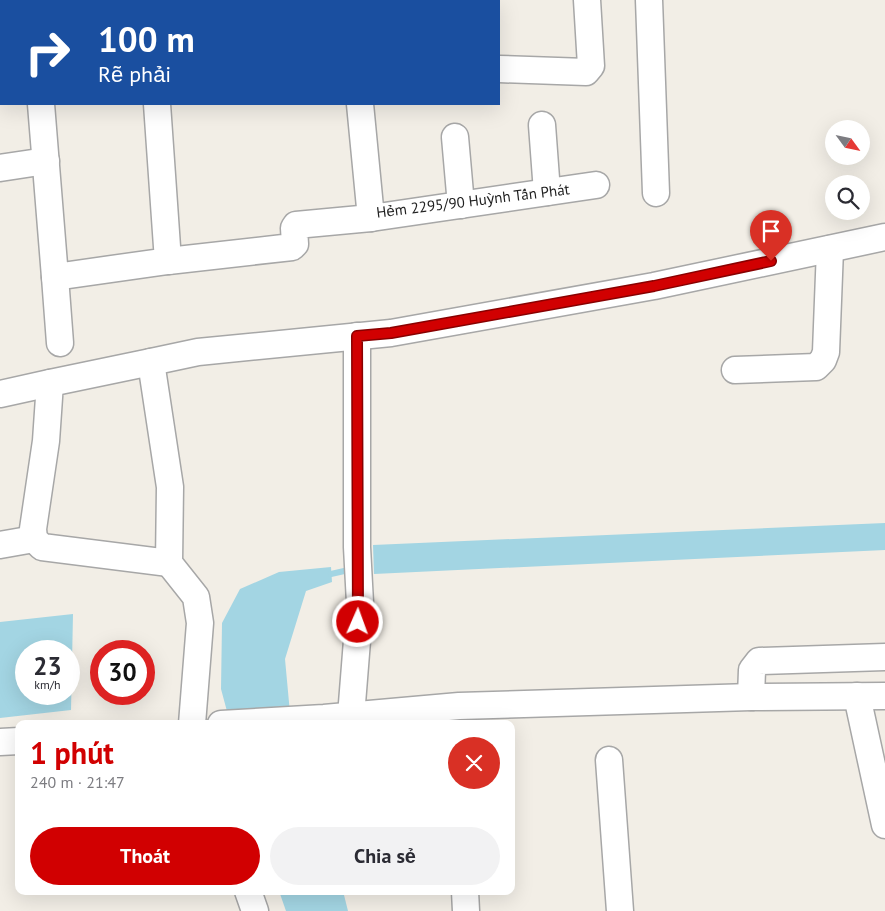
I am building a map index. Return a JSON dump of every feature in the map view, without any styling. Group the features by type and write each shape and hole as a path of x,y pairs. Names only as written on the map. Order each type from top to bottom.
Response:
{"street":[{"path":"500,69 586,72 591,66 587,0"},
{"path":"649,0 656,193"},
{"path":"41,105 60,343"},
{"path":"157,105 168,261"},
{"name":"Hẻm 2295/90 Huỳnh Tấn Phát","path":"360,105 371,218 596,185"},
{"path":"542,125 546,192"},
{"path":"455,136 461,205"},
{"path":"0,168 46,161"},
{"path":"55,277 168,261 292,247 296,225 371,218"},
{"path":"0,394 198,352 391,333 654,286 885,237"},
{"path":"735,370 816,367 823,360 826,352 830,249"},
{"path":"351,716 360,603 357,547 357,336"},
{"path":"151,362 170,486 169,563 196,597 200,623 192,720"},
{"path":"50,383 46,441 33,529 34,539 42,547 169,563"},
{"path":"0,545 34,539"},
{"path":"751,697 752,670 759,661 885,657"},
{"path":"857,696 885,825"},
{"path":"285,720 351,716 459,715 751,697 885,696"},
{"path":"0,742 15,741"},
{"path":"609,760 620,911"},
{"path":"249,895 255,911"},
{"path":"465,895 466,911"}],"water":[{"path":"885,523 885,550 374,574 373,545"},
{"path":"331,567 332,582 306,591 285,659 291,720 263,720 228,715 221,689 222,623 240,589 279,572"},
{"path":"73,614 72,640 15,640 15,705 71,705 71,710 0,718 0,622"},
{"path":"280,895 344,895 348,911 286,911"}],"waterway":[{"path":"331,574 353,569"}],"route":[{"path":"358,622 360,603 357,547 357,336 391,333 654,286 771,261"}]}
